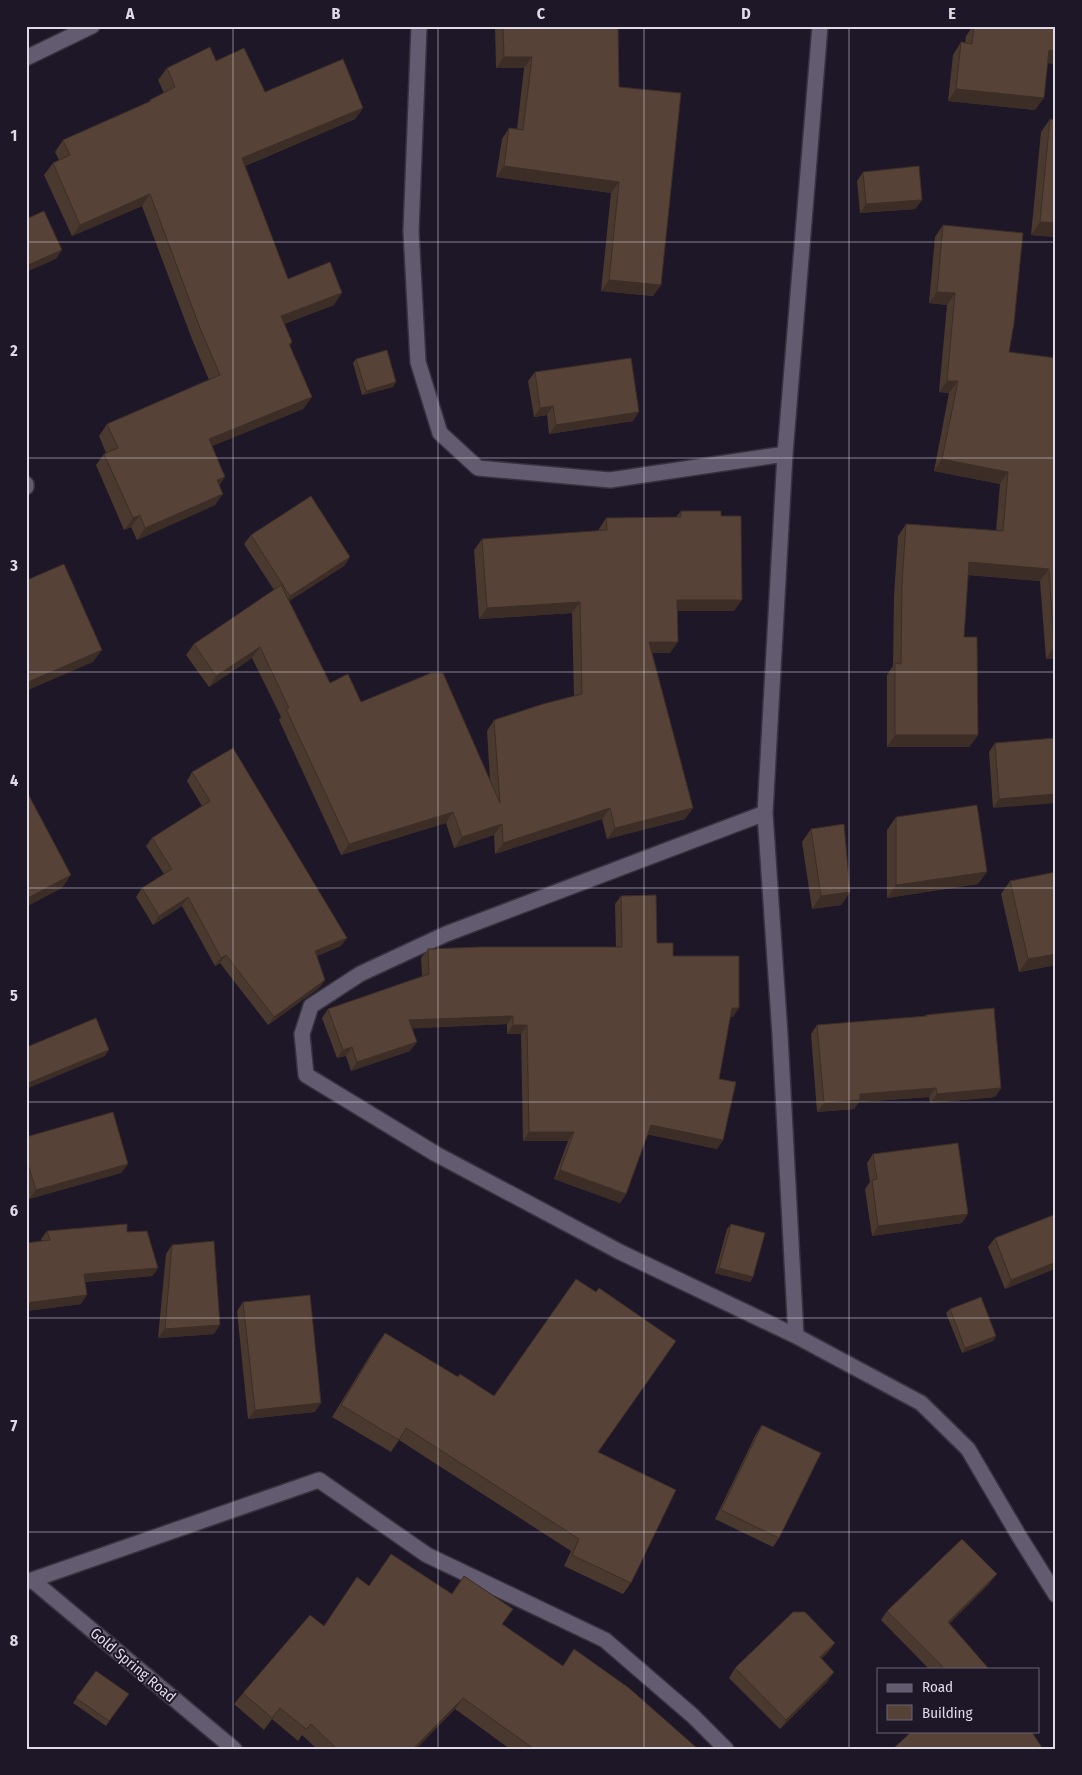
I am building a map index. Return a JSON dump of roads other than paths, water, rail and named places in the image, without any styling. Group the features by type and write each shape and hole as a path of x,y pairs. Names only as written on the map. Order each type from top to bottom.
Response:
{"street":[{"path":"26,58 92,26"},
{"path":"419,26 411,231 418,362 440,433 478,468 610,480 785,454"},
{"path":"796,1336 780,1035 765,813 785,454 820,26"},
{"path":"765,813 446,934 360,974 311,1006 302,1034 306,1075 436,1154 620,1252 796,1336 920,1403 968,1448 1056,1595"},
{"path":"29,1581 318,1480 427,1555 605,1640 693,1716 726,1749"},
{"name":"Gold Spring Road","path":"29,1581 234,1749"}]}
